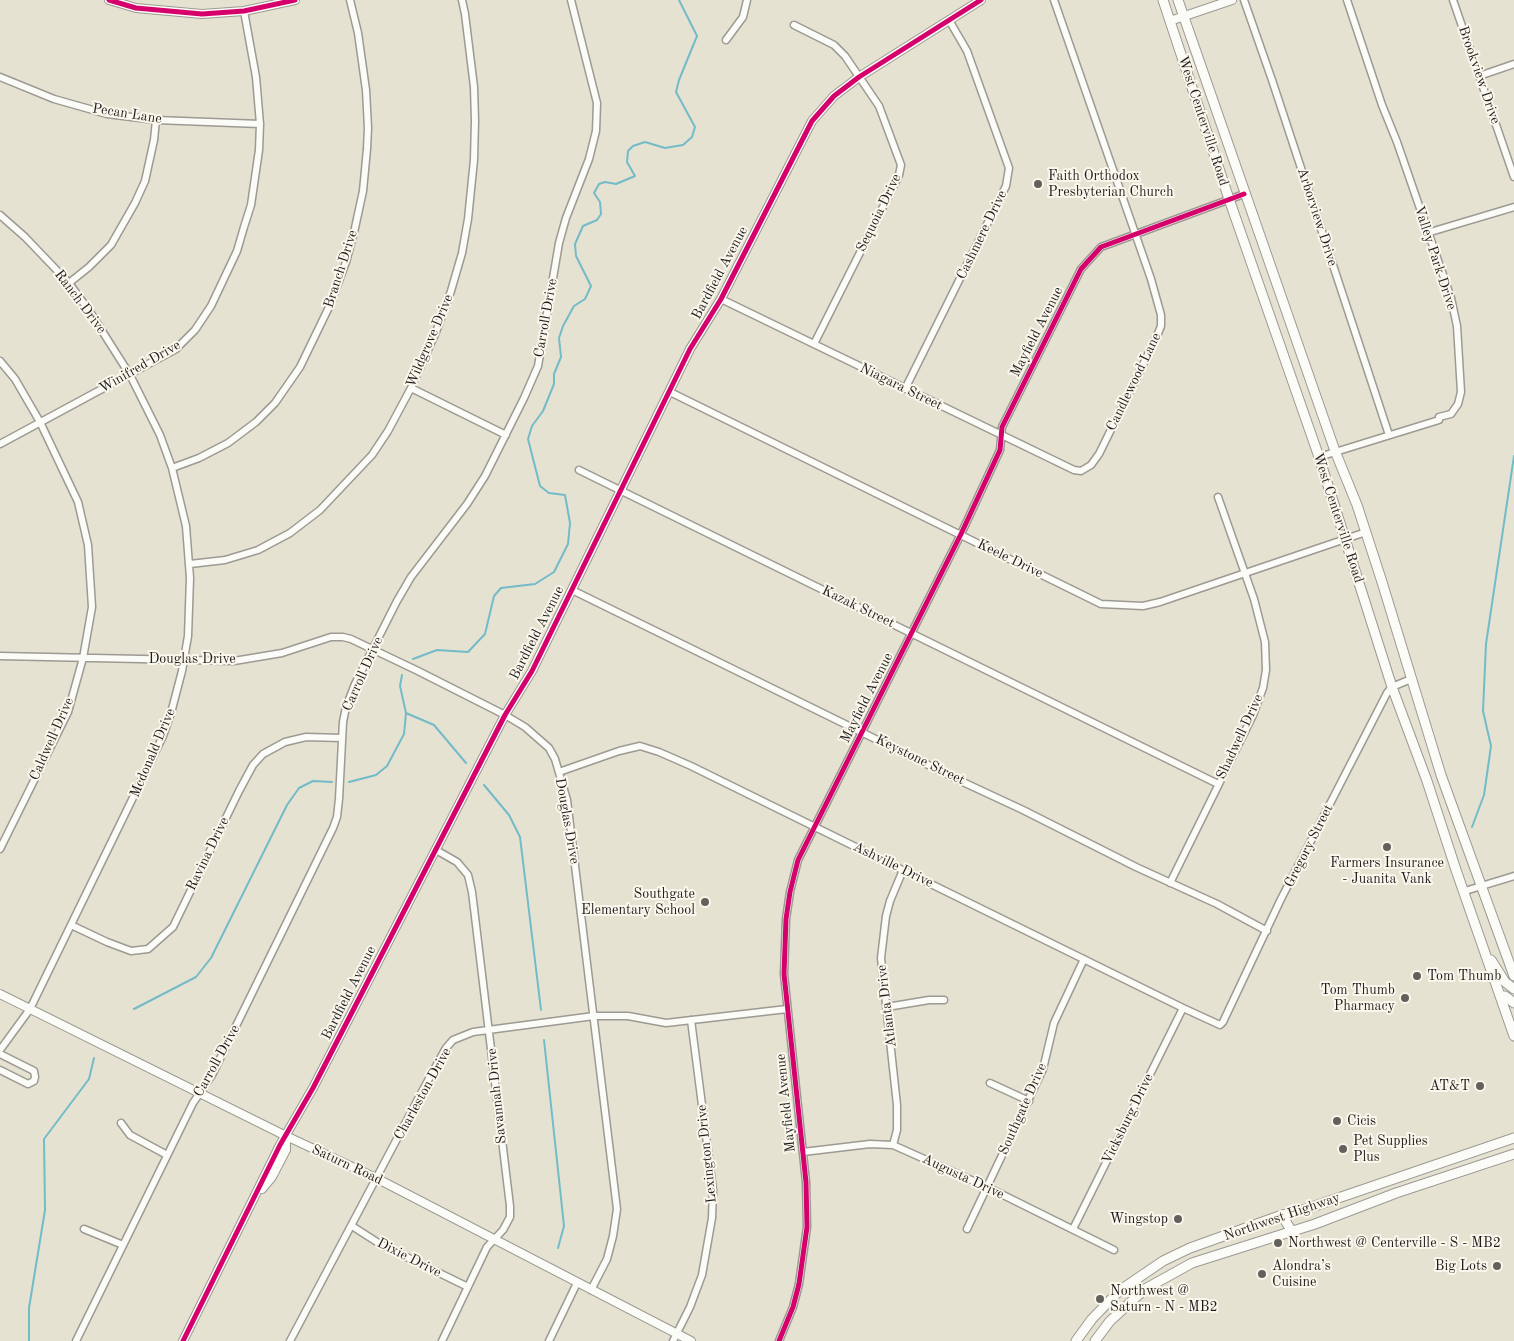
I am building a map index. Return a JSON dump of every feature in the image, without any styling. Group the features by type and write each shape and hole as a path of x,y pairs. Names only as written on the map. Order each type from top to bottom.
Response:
{"main road":[{"name":"West Centerville Road","path":"1163,0 1318,457 1392,687 1428,781 1456,870 1514,1036"},
{"name":"West Centerville Road","path":"1178,0 1335,452 1357,504 1441,775 1483,886 1514,976"},
{"path":"1428,781 1441,775"},
{"path":"1486,954 1496,966 1505,982 1514,989"},
{"path":"1500,996 1505,996 1514,1003"},
{"name":"Northwest Highway","path":"1076,1341 1092,1320 1119,1292 1163,1261 1190,1248 1282,1215 1306,1209 1514,1138"},
{"name":"Northwest Highway","path":"1095,1341 1110,1321 1145,1289 1192,1263 1292,1232 1398,1193 1514,1154"},
{"path":"1394,1179 1398,1193"},
{"path":"1282,1215 1292,1232"}],"street":[{"path":"109,0 136,8 182,13 244,11 295,0"},
{"name":"Branch Drive","path":"172,468 200,458 228,442 256,422 275,403 300,367 330,305 346,262 355,228 363,191 367,150 366,90 358,33 350,0"},
{"name":"Wildgrove Drive","path":"190,564 225,560 258,550 290,533 305,522 320,510 372,455 411,388 436,332 451,291 462,253 468,220 476,121 474,87 462,0"},
{"name":"Carroll Drive","path":"76,1341 167,1155 200,1093 212,1075 333,828 337,818 346,707 372,650 412,576 467,504 485,476 538,366 559,243 566,218 589,159 596,130 597,103 571,0"},
{"path":"726,40 743,17 747,0"},
{"name":"Bardfield Avenue","path":"183,1341 252,1200 318,1079 505,715 532,671 690,350 722,299 812,121 834,96 859,77 981,0"},
{"name":"Candlewood Lane","path":"1054,0 1136,234 1161,315 1161,326 1099,454 1092,465 1081,471"},
{"path":"1170,21 1232,0"},
{"name":"Arborview Drive","path":"1244,0 1389,435"},
{"name":"Valley Park Drive","path":"1318,457 1439,420 1439,417 1451,414 1458,404 1461,392 1457,326 1451,298 1347,0"},
{"name":"Brookview Drive","path":"1453,0 1514,178"},
{"name":"Winifred Drive","path":"0,444 176,349 195,330 211,306 237,251 251,205 259,150 260,124 256,77 244,11"},
{"name":"Cashmere Drive","path":"905,388 1006,186 1009,168 967,51 949,20"},
{"name":"Sequoia Drive","path":"794,25 834,45 845,56 882,113 901,165 899,176 814,344"},
{"path":"1479,76 1514,64"},
{"name":"Pecan Lane","path":"0,77 54,99 107,114 156,120 260,124"},
{"path":"69,283 89,267 111,245 132,210 145,181 153,147 156,120"},
{"name":"Mayfield Avenue","path":"779,1341 793,1307 804,1256 807,1199 784,974 784,946 790,894 798,860 960,534 1000,450 1002,427 1081,269 1101,247 1244,194"},
{"path":"1428,234 1514,207"},
{"name":"Ranch Drive","path":"0,215 26,237 69,283 130,374"},
{"name":"Niagara Street","path":"722,299 1000,435 1074,470 1081,471"},
{"name":"Caldwell Drive","path":"0,361 15,379 40,422 78,502 88,545 92,607 83,658 68,712 0,849"},
{"name":"Mcdonald Drive","path":"0,1050 30,1009 163,736 172,713 184,660 188,636 190,564 186,526 172,468 160,435 130,374"},
{"path":"411,388 506,435"},
{"name":"Keele Drive","path":"670,392 1101,604 1143,606 1160,602 1366,532"},
{"name":"Kazak Street","path":"579,470 1218,784"},
{"name":"Shadwell Drive","path":"1170,883 1253,715 1263,688 1266,670 1265,642 1254,599 1218,497"},
{"name":"Keystone Street","path":"572,590 1170,883 1217,904 1267,932"},
{"name":"Douglas Drive","path":"0,656 234,661 282,652 331,637 351,639 505,715 525,727 549,748 559,772 567,800 617,1209 607,1259 591,1290"},
{"path":"1392,687 1411,679"},
{"name":"Gregory Street","path":"1220,1024 1223,1022 1347,770 1387,693 1392,687"},
{"name":"Ravina Drive","path":"71,925 131,951 148,949 173,927 239,791 253,765 263,754 285,742 306,737 342,738"},
{"name":"Ashville Drive","path":"559,772 618,751 640,746 660,752 815,826 1183,1008 1216,1024 1220,1024"},
{"name":"Savannah Drive","path":"436,850 457,862 468,875 474,902 510,1206 510,1217 504,1230 494,1238 488,1247 442,1341"},
{"name":"Atlanta Drive","path":"893,1145 897,1130 897,1105 881,958 883,932 890,901 903,870"},
{"path":"1465,892 1514,876"},
{"name":"Southgate Drive","path":"967,1229 1043,1069 1054,1023 1084,959"},
{"name":"Saturn Road","path":"0,994 286,1136 376,1178 494,1238 675,1338 691,1341"},
{"path":"887,1007 929,1000 944,1000"},
{"name":"Vicksburg Drive","path":"1073,1229 1183,1008"},
{"name":"Charleston Drive","path":"290,1341 446,1048 453,1040 473,1032 594,1016 628,1016 666,1023 788,1009"},
{"name":"Lexington Drive","path":"675,1338 690,1307 702,1275 712,1218 713,1190 691,1020"},
{"path":"0,1054 34,1071 34,1081 28,1084 0,1070"},
{"path":"990,1083 1029,1101"},
{"path":"121,1123 130,1135 167,1155"},
{"name":"Augusta Drive","path":"803,1152 870,1144 893,1145 987,1187 1114,1250"},
{"name":"Dixie Drive","path":"352,1226 380,1244 468,1287"},
{"path":"84,1229 123,1245"},
{"path":"549,1341 577,1283"}],"waterway":[{"path":"413,659 437,650 468,652 485,634 494,596 501,588 535,584 554,572 568,544 570,523 565,495 549,493 540,486 528,439 532,426 543,411 554,384 554,374 561,357 559,338 563,326 574,306 585,299 591,286 576,256 575,244 583,226 597,220 601,214 600,202 594,193 599,184 605,182 616,184 635,176 627,162 628,151 633,146 645,142 665,148 683,145 692,137 695,127 676,92 697,36 679,0"},
{"path":"1472,827 1484,795 1491,746 1483,711 1486,644 1514,456"},
{"path":"349,782 376,775 387,766 404,734 406,713 400,686 402,675"},
{"path":"406,713 434,725 466,763"},
{"path":"134,1009 196,977 211,958 287,805 299,788 313,781 332,782"},
{"path":"484,785 509,815 520,837 541,1010"},
{"path":"544,1040 564,1226 558,1248"},
{"path":"29,1341 29,1308 45,1210 44,1139 89,1079 94,1058"}],"cycle path":[{"path":"109,0 136,8 202,14 244,11 295,0"},
{"path":"183,1341 280,1145 313,1088 505,715 532,671 690,349 721,299 812,121 834,96 859,77 981,0"},
{"path":"779,1341 793,1307 799,1284 807,1227 806,1182 784,974 786,919 798,860 961,534 1000,450 1002,427 1081,269 1101,247 1244,194"}],"place":[{"name":"Faith Orthodox Presbyterian Church","path":"1038,184"},
{"name":"Farmers Insurance - Juanita Vank","path":"1387,847"},
{"name":"Southgate Elementary School","path":"705,902"},
{"name":"Tom Thumb","path":"1417,976"},
{"name":"Tom Thumb Pharmacy","path":"1405,998"},
{"name":"AT&T","path":"1480,1086"},
{"name":"Cicis","path":"1337,1121"},
{"name":"Pet Supplies Plus","path":"1343,1149"},
{"name":"Wingstop","path":"1178,1219"},
{"name":"Northwest @ Centerville - S - MB2","path":"1278,1243"},
{"name":"Big Lots","path":"1497,1266"},
{"name":"Alondra’s Cuisine","path":"1262,1274"},
{"name":"Northwest @ Saturn - N - MB2","path":"1100,1299"}]}
